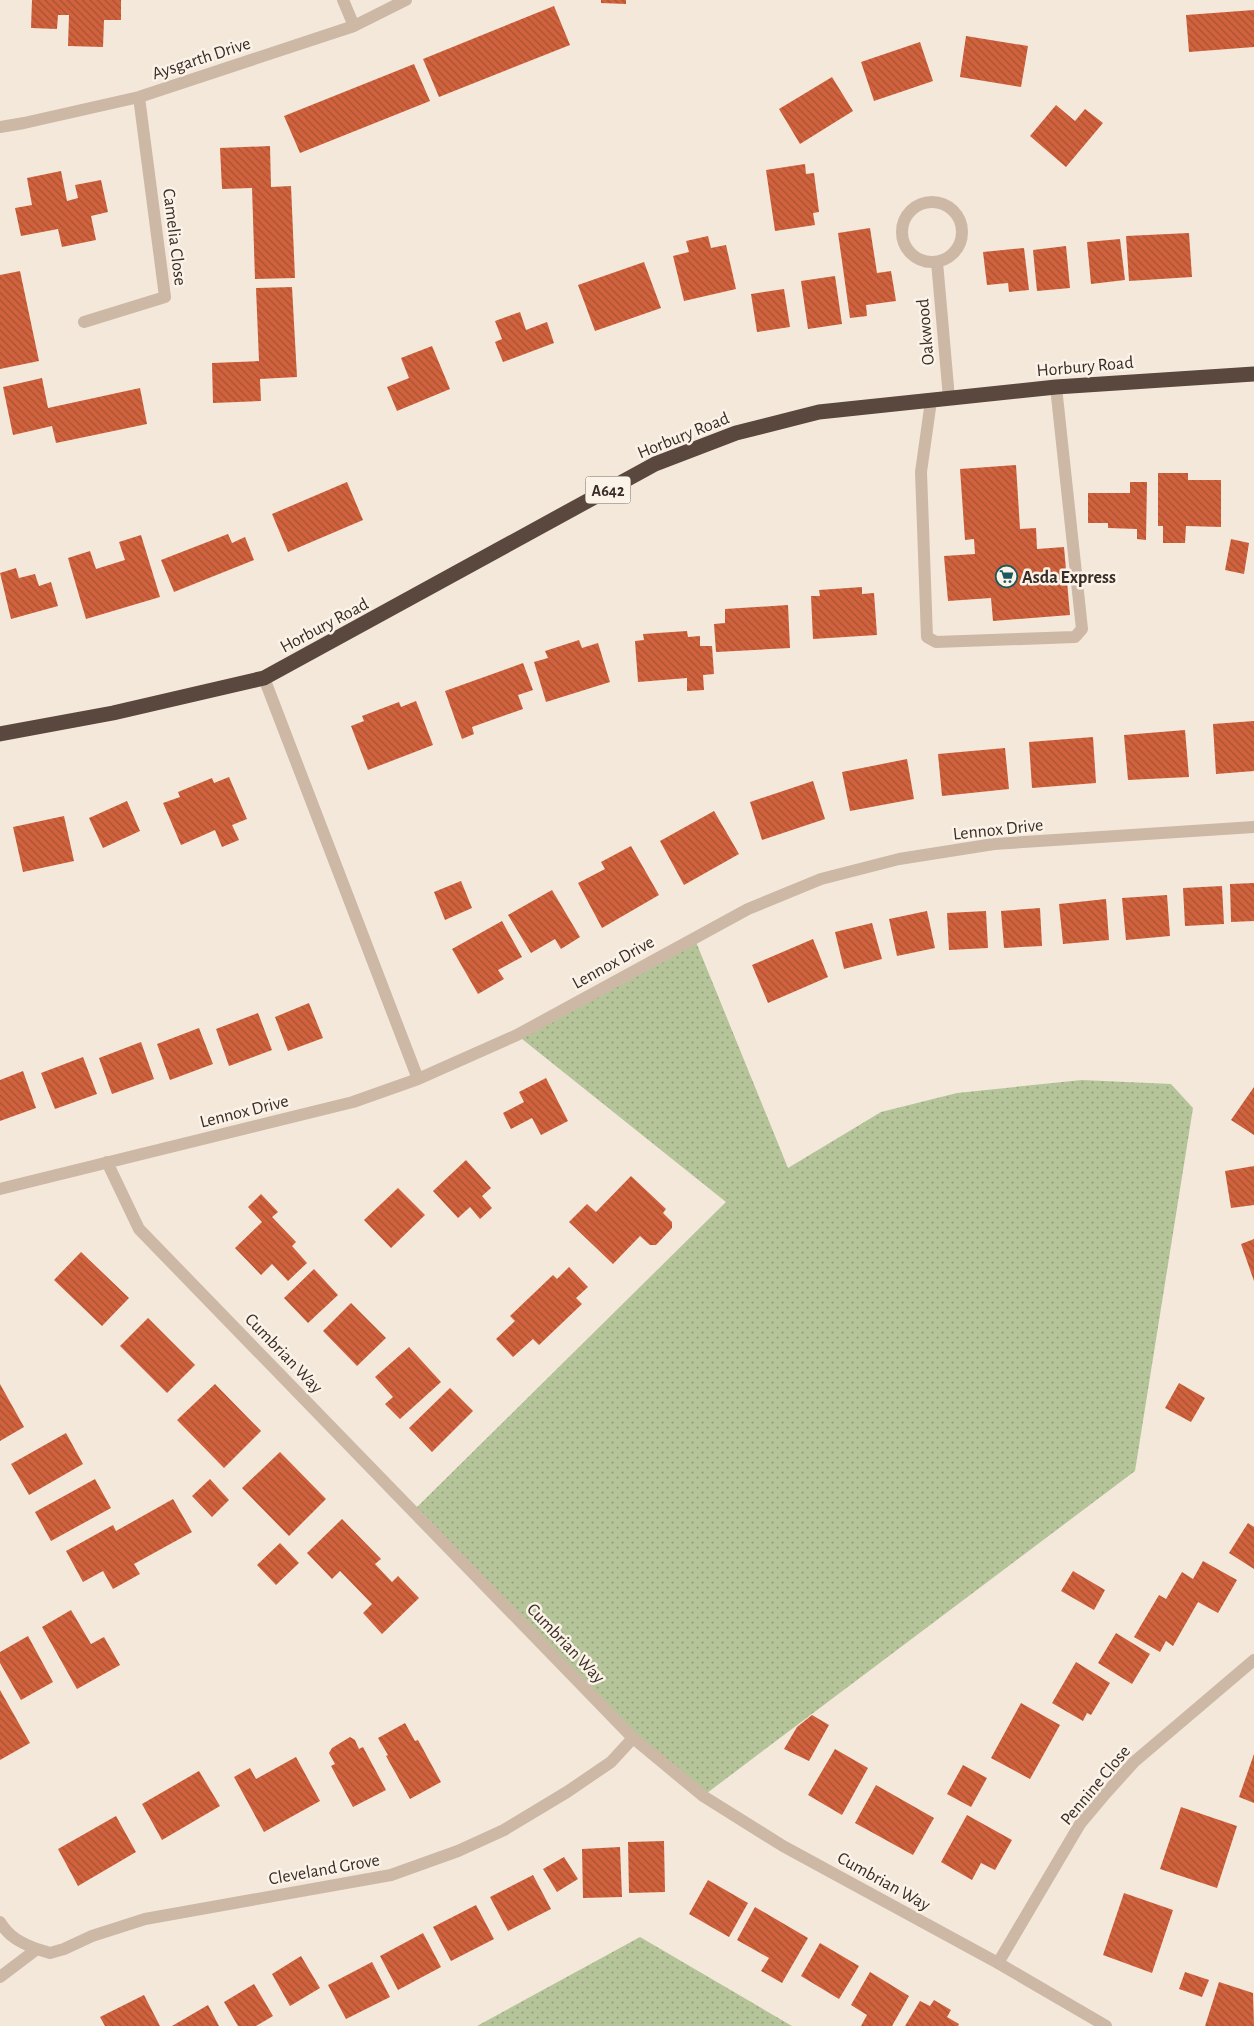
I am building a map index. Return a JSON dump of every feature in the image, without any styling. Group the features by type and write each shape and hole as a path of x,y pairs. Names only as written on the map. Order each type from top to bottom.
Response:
{"highway":[{"name":"Horbury Road","path":"0,734 113,713 264,678 656,464 736,433 819,412 1056,387 1254,374"}],"street":[{"path":"343,0 354,26"},
{"name":"Aysgarth Drive","path":"0,127 139,97 354,26 406,0"},
{"name":"Camelia Close","path":"84,322 165,298 139,97"},
{"path":"927,202 938,202 949,207 958,216 962,227 962,239 957,250 948,258 937,262 925,262 914,257 906,248 901,237 902,225 907,214 915,206 927,202"},
{"name":"Oakwood","path":"937,262 949,398"},
{"path":"931,400 921,472 927,638 936,642 1075,638 1082,629 1056,387"},
{"path":"264,678 418,1079"},
{"name":"Lennox Drive","path":"0,1189 353,1102 418,1079 517,1036 748,909 821,879 899,859 994,844 1254,827"},
{"name":"Cumbrian Way","path":"107,1162 139,1229 633,1738 703,1796 783,1846 998,1963 1106,2026"},
{"name":"Pennine Close","path":"998,1963 1080,1824 1106,1793 1134,1762 1254,1660"},
{"name":"Cleveland Grove","path":"37,1950 50,1953 64,1949 92,1936 145,1919 390,1875 458,1851 504,1830 567,1792 611,1762 633,1738"},
{"path":"0,1922 5,1931 21,1943 37,1950"},
{"path":"0,1977 37,1950"}],"green space":[{"path":"694,937 788,1168 881,1112 957,1093 1082,1080 1171,1084 1193,1108 1135,1471 703,1796 633,1738 414,1510 726,1202 517,1035"},
{"path":"640,1937 792,2026 477,2026"}],"building":[{"path":"32,0 121,0 121,20 104,20 103,47 68,46 69,15 58,15 57,29 31,28"},
{"path":"601,0 626,0 626,4 601,3"},
{"path":"554,6 570,45 439,97 423,59"},
{"path":"1254,10 1254,47 1189,52 1186,15"},
{"path":"966,36 1028,46 1021,87 960,77"},
{"path":"920,42 933,81 874,101 861,62"},
{"path":"414,64 430,101 300,153 284,116"},
{"path":"832,77 853,111 800,144 779,109"},
{"path":"1056,105 1075,121 1085,109 1103,123 1066,167 1030,136"},
{"path":"270,146 271,187 291,186 295,278 255,279 252,188 222,189 220,148"},
{"path":"805,164 806,174 814,173 819,212 813,213 815,225 775,231 766,170"},
{"path":"61,171 67,201 78,198 75,185 101,180 108,212 91,216 96,240 62,247 58,229 21,236 15,208 32,205 27,178"},
{"path":"870,228 877,273 891,271 896,301 866,305 867,316 850,318 838,233"},
{"path":"1189,233 1192,277 1129,281 1126,236"},
{"path":"708,236 711,248 726,245 736,289 684,301 673,256 689,252 686,241"},
{"path":"1120,239 1125,280 1091,284 1087,242"},
{"path":"1066,246 1070,288 1037,291 1033,250"},
{"path":"1024,248 1029,290 1009,292 1008,283 987,285 983,252"},
{"path":"644,262 661,308 595,331 578,285"},
{"path":"20,271 39,361 0,369 0,275"},
{"path":"835,276 842,324 808,329 801,281"},
{"path":"292,287 297,377 260,379 261,401 213,403 212,363 259,361 256,288"},
{"path":"784,289 790,327 757,332 751,294"},
{"path":"520,312 526,330 547,322 554,343 503,362 495,342 502,339 495,321"},
{"path":"432,346 450,389 397,411 387,387 409,378 401,358"},
{"path":"42,378 48,408 140,388 147,424 56,443 52,426 13,435 3,387"},
{"path":"1016,465 1020,529 1036,528 1037,549 1064,547 1070,615 993,621 991,598 948,601 944,556 975,554 974,539 965,540 960,469"},
{"path":"1158,473 1188,473 1188,480 1221,480 1221,527 1186,526 1185,543 1163,543 1163,526 1158,526"},
{"path":"347,482 363,520 288,552 272,514"},
{"path":"1130,482 1147,482 1146,540 1137,539 1137,529 1108,528 1108,523 1088,523 1088,493 1130,493"},
{"path":"228,534 232,543 245,537 254,560 174,592 161,560"},
{"path":"141,535 160,597 86,619 68,558 90,551 96,569 125,560 119,542"},
{"path":"1231,539 1249,543 1244,574 1225,570"},
{"path":"16,568 19,578 35,574 39,586 51,582 58,606 11,619 0,573"},
{"path":"862,587 862,594 874,593 877,635 813,639 811,596 820,596 819,590"},
{"path":"788,605 790,648 716,652 714,624 725,623 725,609"},
{"path":"687,631 688,637 700,636 700,646 712,646 714,674 703,675 704,690 687,691 687,678 638,682 635,641 644,640 643,634"},
{"path":"579,640 582,648 598,643 610,682 546,702 534,662 548,658 545,651"},
{"path":"523,663 533,690 518,695 523,709 472,727 474,734 462,739 445,691"},
{"path":"416,701 433,745 368,770 351,726 364,721 362,716 399,702 401,707"},
{"path":"1254,721 1254,771 1216,774 1213,724"},
{"path":"1185,730 1189,777 1128,780 1124,735"},
{"path":"1093,737 1096,783 1032,788 1029,742"},
{"path":"1005,748 1009,789 942,796 938,754"},
{"path":"907,759 914,799 850,811 842,772"},
{"path":"229,777 247,819 232,825 239,840 222,847 215,830 181,845 163,803 180,797 178,792 212,778 214,783"},
{"path":"813,781 825,819 762,840 750,802"},
{"path":"127,801 140,831 103,848 89,818"},
{"path":"714,811 739,854 684,885 660,841"},
{"path":"64,816 74,861 23,872 13,827"},
{"path":"631,846 659,895 602,928 578,883 605,869 601,862"},
{"path":"461,881 472,908 445,920 434,892"},
{"path":"1254,883 1254,921 1231,922 1230,884"},
{"path":"1222,886 1224,924 1185,926 1183,888"},
{"path":"552,890 580,937 561,949 555,939 531,953 508,915"},
{"path":"1167,895 1170,936 1126,940 1122,898"},
{"path":"1106,899 1109,940 1063,944 1059,904"},
{"path":"1040,908 1042,946 1004,948 1001,911"},
{"path":"927,911 935,948 897,956 889,919"},
{"path":"986,911 988,948 949,950 947,913"},
{"path":"502,921 522,957 498,970 504,979 478,994 452,949"},
{"path":"872,923 882,959 844,969 835,932"},
{"path":"813,939 828,977 768,1003 752,965"},
{"path":"309,1003 323,1038 288,1051 275,1017"},
{"path":"258,1013 272,1050 229,1066 216,1029"},
{"path":"199,1028 213,1064 170,1080 157,1044"},
{"path":"141,1042 154,1079 112,1094 99,1058"},
{"path":"83,1057 97,1094 55,1109 41,1073"},
{"path":"23,1071 36,1108 0,1121 0,1080"},
{"path":"546,1078 568,1121 541,1135 532,1118 511,1129 503,1113 524,1102 519,1092"},
{"path":"1254,1087 1254,1135 1231,1120"},
{"path":"466,1160 491,1188 482,1196 492,1208 480,1219 470,1207 458,1218 433,1191"},
{"path":"1254,1166 1254,1205 1231,1208 1225,1171"},
{"path":"631,1176 666,1209 663,1213 672,1222 672,1228 656,1245 650,1245 640,1236 613,1264 569,1222 587,1204 596,1212"},
{"path":"398,1188 425,1215 391,1248 364,1220"},
{"path":"261,1194 278,1212 272,1217 296,1242 292,1246 307,1263 288,1281 272,1264 261,1275 235,1248 262,1222 248,1207"},
{"path":"1254,1239 1254,1281 1241,1244"},
{"path":"81,1252 129,1298 102,1326 54,1280"},
{"path":"569,1267 588,1287 576,1298 582,1304 539,1345 533,1339 513,1357 496,1339 515,1321 510,1316 553,1275 557,1279"},
{"path":"314,1269 338,1295 308,1323 284,1298"},
{"path":"351,1303 386,1338 357,1366 323,1331"},
{"path":"148,1318 195,1365 167,1393 120,1346"},
{"path":"409,1347 441,1382 400,1419 385,1404 393,1397 375,1377"},
{"path":"1179,1383 1205,1398 1191,1422 1165,1408"},
{"path":"0,1384 24,1427 0,1441"},
{"path":"215,1384 261,1431 224,1468 177,1420"},
{"path":"450,1388 473,1411 432,1452 409,1428"},
{"path":"66,1433 83,1464 29,1495 11,1464"},
{"path":"280,1452 326,1499 289,1536 242,1488"},
{"path":"95,1479 111,1508 51,1541 35,1512"},
{"path":"210,1479 229,1500 212,1517 192,1496"},
{"path":"173,1499 192,1532 134,1564 140,1574 113,1589 103,1571 83,1582 66,1551 113,1525 116,1531"},
{"path":"342,1519 381,1559 375,1564 392,1582 398,1576 419,1598 382,1634 363,1613 372,1604 340,1571 332,1579 307,1553"},
{"path":"1248,1523 1254,1527 1254,1569 1229,1553"},
{"path":"280,1543 299,1563 276,1585 257,1565"},
{"path":"1203,1561 1237,1580 1218,1613 1198,1602 1173,1646 1166,1641 1160,1652 1134,1637 1159,1595 1166,1599 1182,1572 1193,1579"},
{"path":"1073,1571 1105,1590 1094,1610 1061,1591"},
{"path":"71,1610 91,1644 104,1637 120,1665 77,1689 42,1627"},
{"path":"1116,1633 1150,1654 1132,1684 1098,1663"},
{"path":"28,1636 53,1682 21,1700 0,1663 0,1652"},
{"path":"1076,1662 1110,1683 1091,1715 1087,1713 1083,1721 1052,1703"},
{"path":"0,1690 30,1743 0,1760"},
{"path":"1021,1703 1060,1725 1030,1779 991,1758"},
{"path":"812,1715 829,1725 809,1761 784,1749 797,1727"},
{"path":"405,1723 415,1741 418,1740 441,1782 410,1799 378,1738"},
{"path":"350,1737 355,1740 359,1749 363,1747 386,1790 353,1807 331,1766 335,1764 329,1753 332,1748"},
{"path":"835,1749 868,1768 842,1815 808,1795"},
{"path":"1254,1754 1254,1803 1239,1797"},
{"path":"296,1757 320,1801 264,1832 234,1777 250,1768 256,1779"},
{"path":"963,1765 987,1778 971,1807 947,1794"},
{"path":"199,1771 220,1806 162,1840 142,1804"},
{"path":"876,1785 934,1818 913,1855 855,1823"},
{"path":"1181,1807 1237,1826 1217,1888 1160,1869"},
{"path":"967,1815 1012,1840 995,1870 981,1863 972,1880 941,1862"},
{"path":"116,1816 136,1852 78,1886 58,1849"},
{"path":"664,1841 665,1892 629,1893 628,1842"},
{"path":"620,1847 622,1897 583,1898 582,1849"},
{"path":"564,1857 578,1879 557,1892 543,1869"},
{"path":"533,1875 551,1909 508,1931 490,1897"},
{"path":"708,1880 748,1903 729,1937 689,1914"},
{"path":"1124,1893 1173,1910 1152,1973 1103,1955"},
{"path":"476,1905 494,1939 451,1961 433,1927"},
{"path":"755,1907 808,1938 782,1983 761,1971 769,1958 737,1940"},
{"path":"423,1933 441,1967 398,1990 380,1956"},
{"path":"820,1943 859,1966 839,1999 801,1976"},
{"path":"301,1956 320,1988 290,2006 272,1974"},
{"path":"372,1962 390,1997 346,2019 328,1985"},
{"path":"870,1972 909,1996 892,2026 861,2026 867,2015 851,2005"},
{"path":"1185,1972 1209,1980 1202,1997 1179,1989"},
{"path":"1219,1982 1253,1993 1254,2026 1205,2026"},
{"path":"254,1984 273,2016 256,2026 238,2026 224,2002"},
{"path":"144,1995 160,2026 105,2026 100,2017"},
{"path":"934,2000 951,2010 947,2017 959,2024 958,2026 905,2026 920,2001 930,2006"},
{"path":"208,2005 219,2026 172,2026"}],"place":[{"name":"Asda Express","path":"1006,577"}]}
